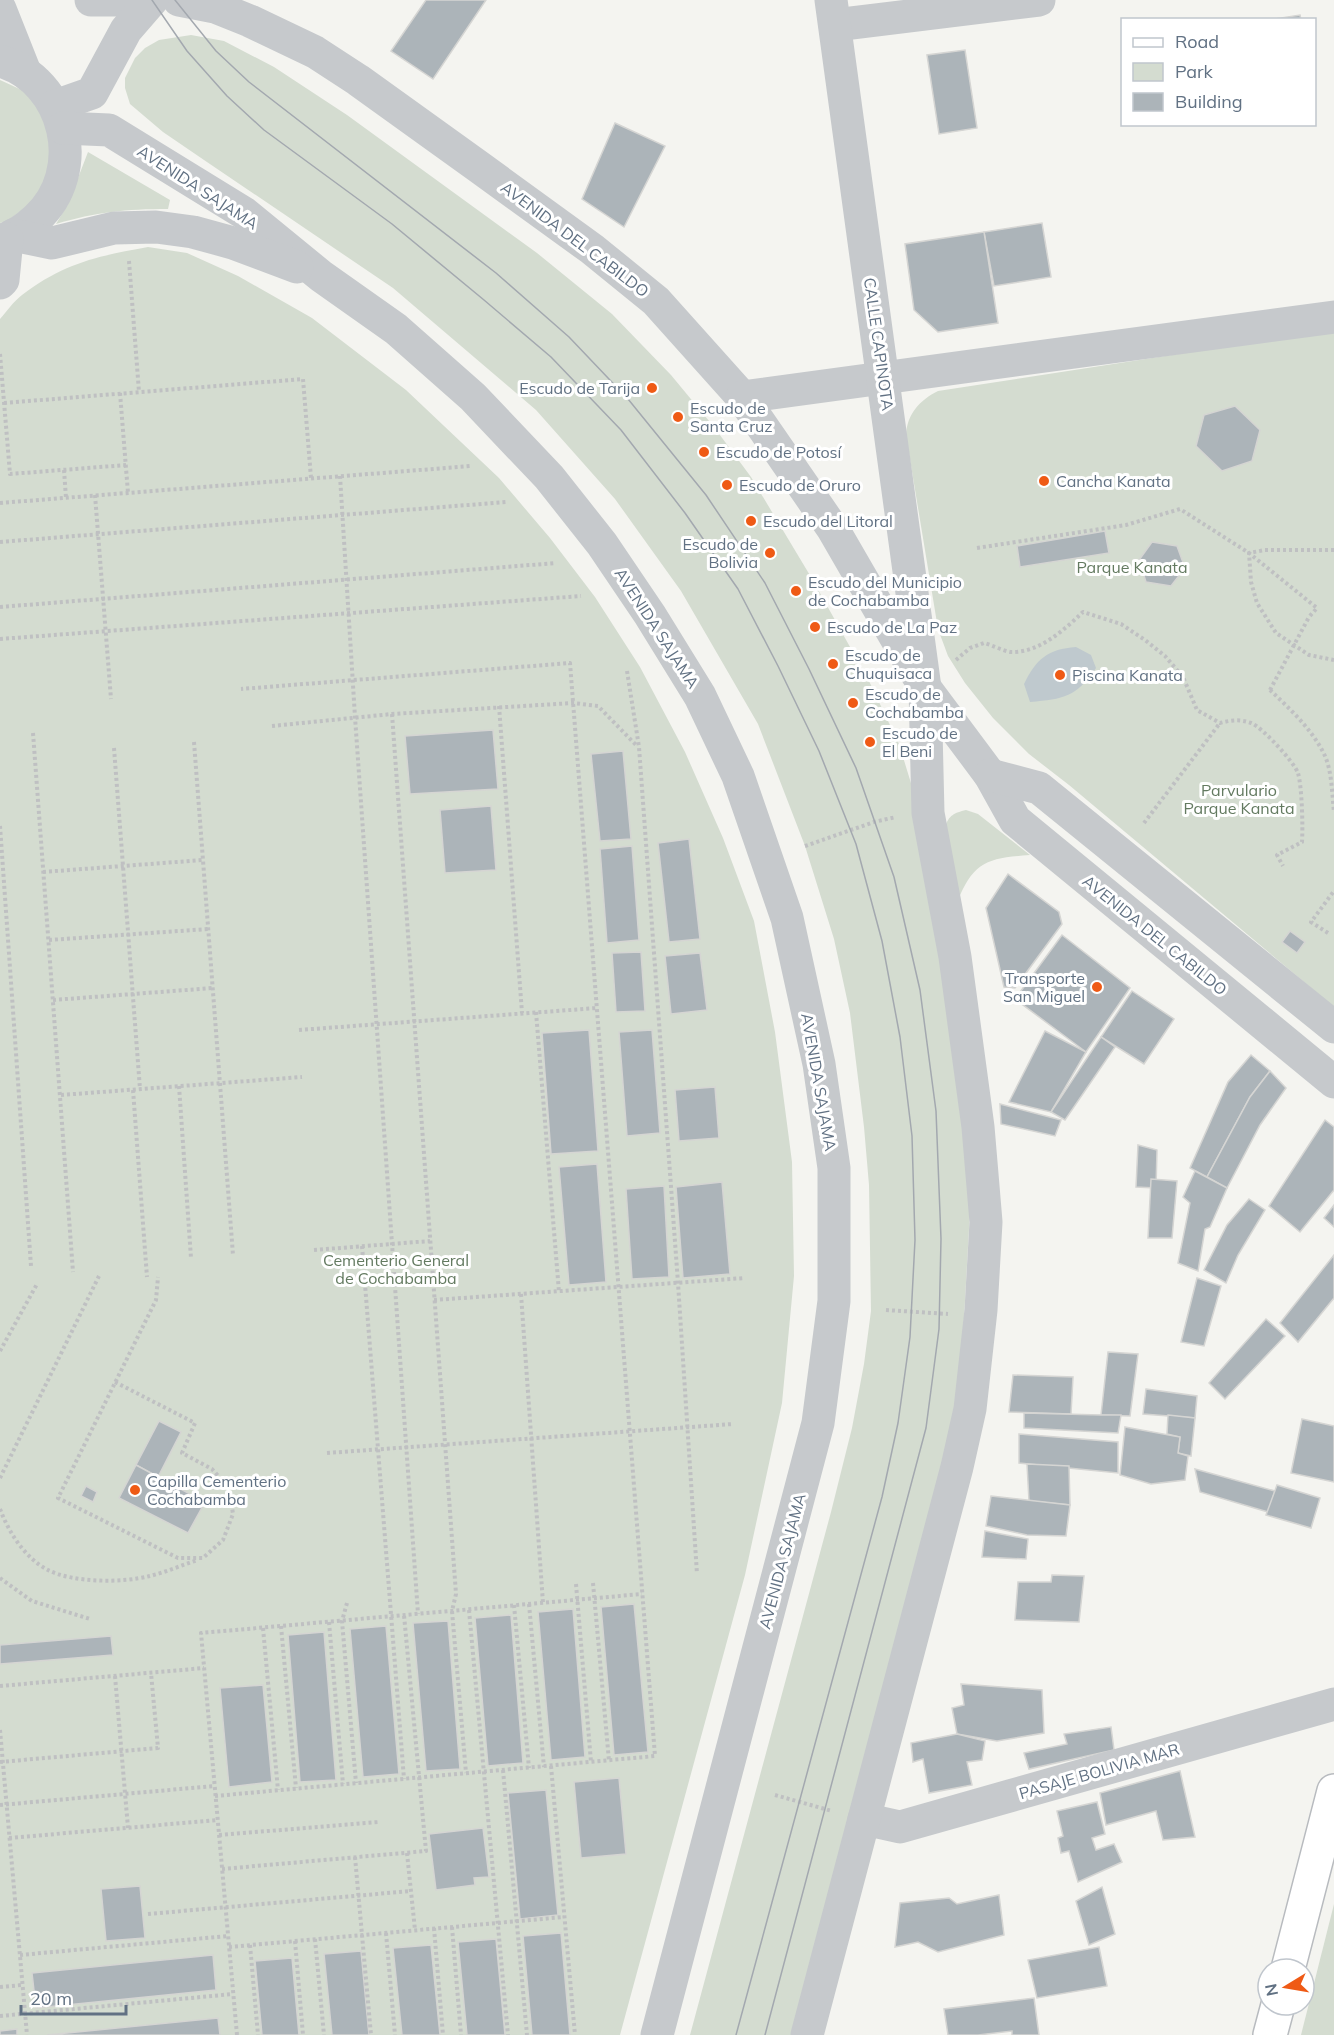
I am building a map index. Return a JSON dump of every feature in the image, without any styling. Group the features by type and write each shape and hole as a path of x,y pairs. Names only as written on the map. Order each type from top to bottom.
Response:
{"main road":[{"path":"1290,1957 1334,1791"},
{"path":"1270,2035 1275,2017"}],"street":[{"path":"91,0 130,0"},
{"path":"139,0 153,0"},
{"path":"59,117 92,93 126,30 153,0"},
{"path":"833,13 1039,0"},
{"name":"AVENIDA DEL CABILDO","path":"189,1 215,7 285,36 358,80 592,249 656,301 742,397 833,529 925,688 990,775 1015,819 1334,1082"},
{"path":"0,9 12,67 42,88 59,117 66,150 64,173 56,194 44,213 27,228 7,238 3,280 0,283"},
{"name":"CALLE CAPINOTA","path":"833,13 925,688"},
{"name":"AVENIDA SAJAMA","path":"59,117 109,130 244,213 321,276 396,329 473,397 549,477 602,544 650,615 700,696 738,776 787,918 819,1064 834,1168 834,1301 818,1423 657,2035"},
{"name":"AVENIDA SAJAMA","path":"7,238 52,243 114,228 156,227 193,232 233,243 321,276"},
{"path":"742,397 883,376 1334,317"},
{"path":"807,2035 960,1456 970,1410 983,1277 986,1222 978,1127 955,957 928,813 925,688"},
{"path":"990,775 1040,788 1334,1027"},
{"name":"PASAJE BOLIVIA MAR","path":"864,1819 900,1827 1334,1704"}],"path":[{"path":"129,259 139,392"},
{"path":"0,354 10,474 126,465"},
{"path":"4,403 303,379 311,478"},
{"path":"120,393 128,493"},
{"path":"0,502 471,466"},
{"path":"64,470 66,498"},
{"path":"340,476 418,1614"},
{"path":"95,495 111,699"},
{"path":"0,542 506,502"},
{"path":"977,548 1126,525 1180,509 1249,553 1317,608 1309,617 1270,690 1305,725 1325,756 1332,785 1334,812"},
{"path":"1249,553 1264,550 1334,550"},
{"path":"1249,553 1251,582 1257,603 1276,633 1309,655 1334,660"},
{"path":"0,607 556,563"},
{"path":"0,639 581,596"},
{"path":"954,662 970,648 984,642 1011,652 1032,648 1049,640 1083,612 1121,624 1152,645 1183,677 1197,710 1220,723"},
{"path":"215,1796 655,1756 570,663 241,689"},
{"path":"627,671 639,747 697,1574"},
{"path":"272,726 392,714 573,702 598,706 639,747"},
{"path":"499,706 522,1014"},
{"path":"392,714 456,1594 452,1611 466,1773"},
{"path":"1144,823 1220,723 1236,719 1254,724 1290,758 1298,774 1302,842 1277,855 1283,866"},
{"path":"33,733 73,1272"},
{"path":"194,742 233,1255"},
{"path":"114,748 140,1089"},
{"path":"806,846 884,819"},
{"path":"0,826 31,1266"},
{"path":"43,872 203,860"},
{"path":"1328,933 1311,922 1334,891"},
{"path":"49,940 208,929"},
{"path":"53,1000 213,988"},
{"path":"299,1030 597,1008"},
{"path":"536,1012 559,1292"},
{"path":"60,1095 302,1077"},
{"path":"179,1086 191,1258"},
{"path":"133,1090 147,1277"},
{"path":"314,1250 430,1241"},
{"path":"362,1246 405,1779"},
{"path":"0,1478 99,1276"},
{"path":"158,1277 156,1300 58,1498 178,1558 203,1558"},
{"path":"434,1300 745,1278"},
{"path":"0,1351 37,1284"},
{"path":"521,1294 543,1603"},
{"path":"885,1310 939,1314"},
{"path":"0,1509 7,1529 25,1552 48,1570 76,1578 111,1580 148,1576 203,1558 224,1540 233,1514 229,1488 212,1469 182,1454 195,1424 115,1382"},
{"path":"327,1453 732,1424"},
{"path":"0,1578 32,1601 90,1619"},
{"path":"593,1583 609,1761"},
{"path":"576,1584 591,1762"},
{"path":"237,2035 201,1633 642,1594"},
{"path":"347,1603 342,1621 356,1783"},
{"path":"530,1604 544,1767"},
{"path":"514,1605 529,1768"},
{"path":"469,1610 508,2035"},
{"path":"222,1869 426,1851 404,1615"},
{"path":"329,1622 343,1784"},
{"path":"281,1626 296,1788"},
{"path":"263,1628 278,1790"},
{"path":"0,1686 204,1668"},
{"path":"2,1762 158,1748 151,1673"},
{"path":"115,1676 128,1828"},
{"path":"0,1730 27,2035"},
{"path":"551,1766 575,2035"},
{"path":"503,1770 527,2035"},
{"path":"0,1805 214,1786"},
{"path":"775,1795 825,1809"},
{"path":"9,1838 218,1820"},
{"path":"219,1835 379,1821"},
{"path":"408,1852 415,1930"},
{"path":"355,1857 371,2035"},
{"path":"148,1914 411,1891"},
{"path":"229,1947 564,1917"},
{"path":"452,1927 461,2035"},
{"path":"434,1929 443,2035"},
{"path":"386,1933 395,2035"},
{"path":"20,1955 228,1936"},
{"path":"315,1939 324,2035"},
{"path":"295,1941 303,2035"},
{"path":"250,1945 258,2035"},
{"path":"0,1987 22,1984"},
{"path":"0,2016 233,1994"}],"green space":[{"path":"191,35 224,41 274,67 347,115 537,253 612,314 671,375 751,477 811,577 869,681 899,744 918,806 972,1175 959,1408 792,2035 690,2035 852,1428 871,1311 869,1185 864,1127 850,1013 834,939 805,846 758,724 681,591 615,499 536,410 393,288 163,132 130,104 125,88 125,78 135,58 145,48 159,40"},
{"path":"0,80 24,91 39,104 56,141 40,197 7,221 0,223"},
{"path":"88,152 170,200 168,209 111,212 56,224 68,204"},
{"name":"Cementerio General de Cochabamba","path":"148,247 187,253 238,276 312,318 406,390 499,478 550,538 595,597 640,667 685,752 723,838 754,921 775,1032 792,1162 794,1276 782,1403 745,1575 620,2035 0,2035 0,319 19,297 52,275 82,262"},
{"name":"Parque Kanata","path":"1334,330 1334,1007 1029,754 993,718 965,683 948,656 938,629 906,435 909,421 916,408 938,391"},
{"path":"966,810 978,814 1030,855 1003,858 984,864 969,878 957,903 945,827 952,815"},
{"path":"1334,1904 1334,2035 1301,2035 1306,2017 1316,2017 1316,1975"}],"shaded area":[{"name":"Piscina Kanata","path":"1076,647 1091,655 1096,668 1089,678 1075,691 1061,698 1030,702 1024,684 1038,662 1050,653"}],"building":[{"path":"426,0 486,0 433,79 391,51"},
{"path":"1300,15 1301,18 1281,18"},
{"path":"965,50 977,128 939,134 927,55"},
{"path":"615,123 665,146 624,227 582,199"},
{"path":"1042,223 1051,277 994,286 984,232"},
{"path":"984,232 998,323 938,332 914,310 905,244"},
{"path":"1235,406 1260,430 1252,461 1222,471 1196,446 1204,415"},
{"path":"1105,531 1109,553 1020,567 1017,546"},
{"path":"1152,542 1177,546 1185,568 1171,586 1146,582 1139,560"},
{"path":"493,730 498,789 410,794 405,736"},
{"path":"623,751 631,839 600,841 591,754"},
{"path":"491,806 496,870 445,873 440,810"},
{"path":"689,839 700,939 669,942 658,843"},
{"path":"632,846 639,940 607,943 600,849"},
{"path":"1008,874 1059,912 1062,924 1015,988 1004,987 986,908"},
{"path":"1290,931 1305,942 1297,953 1282,942"},
{"path":"1062,935 1130,988 1086,1052 1015,999"},
{"path":"641,952 645,1011 616,1012 612,953"},
{"path":"700,953 707,1010 671,1014 665,956"},
{"path":"1132,991 1174,1019 1144,1064 1101,1037"},
{"path":"589,1030 598,1151 551,1154 542,1033"},
{"path":"652,1030 660,1133 627,1136 619,1032"},
{"path":"1045,1031 1086,1052 1051,1112 1009,1102"},
{"path":"1101,1037 1115,1047 1065,1120 1051,1112"},
{"path":"1251,1055 1270,1071 1250,1097 1207,1177 1190,1168 1228,1082"},
{"path":"1270,1071 1286,1088 1260,1125 1227,1188 1207,1177 1250,1097"},
{"path":"715,1087 719,1138 679,1141 675,1090"},
{"path":"1000,1104 1061,1120 1055,1136 1001,1124"},
{"path":"1325,1120 1334,1127 1334,1190 1300,1232 1269,1206"},
{"path":"1138,1145 1157,1150 1156,1188 1136,1187"},
{"path":"597,1164 606,1282 569,1285 559,1167"},
{"path":"1195,1171 1227,1188 1210,1227 1205,1229 1198,1271 1178,1263 1190,1203 1183,1197"},
{"path":"1151,1179 1177,1181 1172,1238 1148,1238"},
{"path":"722,1182 730,1274 683,1278 676,1187"},
{"path":"664,1186 669,1277 632,1279 626,1189"},
{"path":"1249,1199 1265,1210 1238,1255 1226,1283 1204,1270 1227,1225"},
{"path":"1334,1205 1334,1227 1324,1218"},
{"path":"1334,1255 1334,1298 1298,1342 1280,1323"},
{"path":"1197,1278 1221,1286 1204,1346 1181,1342"},
{"path":"1266,1319 1285,1336 1225,1399 1209,1383"},
{"path":"1108,1352 1138,1354 1130,1416 1101,1415"},
{"path":"1013,1375 1073,1377 1071,1414 1009,1412"},
{"path":"1146,1389 1197,1396 1195,1418 1143,1414"},
{"path":"1024,1413 1121,1415 1118,1433 1024,1428"},
{"path":"1168,1415 1195,1418 1191,1456 1178,1453 1180,1437 1167,1434"},
{"path":"1302,1419 1334,1426 1334,1482 1291,1473"},
{"path":"159,1421 181,1432 158,1477 136,1465"},
{"path":"1125,1427 1180,1437 1178,1453 1188,1456 1185,1480 1151,1484 1120,1475"},
{"path":"1019,1434 1118,1442 1118,1473 1019,1463"},
{"path":"1027,1464 1069,1466 1070,1505 1029,1501"},
{"path":"136,1465 205,1502 188,1533 119,1498"},
{"path":"1195,1469 1275,1491 1268,1512 1200,1492"},
{"path":"1277,1485 1320,1498 1311,1528 1266,1515"},
{"path":"86,1486 97,1492 93,1502 81,1496"},
{"path":"991,1496 1070,1505 1066,1536 1027,1535 986,1526"},
{"path":"985,1531 1028,1539 1026,1559 982,1557"},
{"path":"1052,1575 1084,1576 1079,1622 1015,1620 1018,1582 1051,1582"},
{"path":"634,1604 648,1752 614,1755 601,1607"},
{"path":"573,1609 585,1757 551,1760 538,1612"},
{"path":"511,1615 523,1763 488,1766 475,1618"},
{"path":"448,1621 460,1769 426,1771 413,1623"},
{"path":"386,1626 399,1774 363,1777 350,1629"},
{"path":"324,1632 336,1780 300,1782 288,1635"},
{"path":"111,1636 113,1655 0,1664 0,1645"},
{"path":"961,1684 1042,1690 1044,1733 997,1741 957,1734 952,1708 964,1705"},
{"path":"263,1685 272,1782 229,1787 220,1688"},
{"path":"1111,1727 1114,1750 1029,1769 1024,1753 1067,1744 1064,1734"},
{"path":"957,1734 985,1741 982,1760 967,1762 972,1785 929,1793 923,1759 913,1762 911,1743"},
{"path":"1180,1771 1195,1837 1163,1840 1156,1811 1106,1825 1100,1793"},
{"path":"619,1778 626,1854 581,1858 574,1782"},
{"path":"546,1790 558,1915 520,1919 508,1793"},
{"path":"1097,1802 1105,1834 1092,1838 1096,1850 1114,1844 1122,1862 1078,1882 1069,1851 1061,1853 1058,1838 1063,1836 1057,1811"},
{"path":"483,1828 489,1877 474,1878 475,1885 436,1890 429,1834"},
{"path":"140,1886 145,1938 106,1941 101,1889"},
{"path":"1102,1887 1115,1934 1089,1945 1076,1901"},
{"path":"999,1895 1004,1935 938,1952 918,1942 895,1947 900,1903 949,1898 957,1904"},
{"path":"561,1933 570,2035 532,2035 523,1936"},
{"path":"496,1939 505,2035 467,2035 458,1942"},
{"path":"431,1945 440,2035 402,2035 393,1948"},
{"path":"1099,1947 1107,1986 1037,1998 1028,1960"},
{"path":"361,1951 369,2035 332,2035 324,1954"},
{"path":"213,1955 216,1990 36,2008 32,1973"},
{"path":"292,1958 299,2035 262,2035 255,1961"},
{"path":"1034,1998 1039,2035 1012,2035 1012,2031 978,2035 948,2035 944,2009"},
{"path":"218,2018 220,2035 47,2035"},
{"path":"17,2029 17,2035 0,2035 0,2031"}],"tram line":[{"path":"152,0 187,51 227,96 264,130 392,224 484,300 551,357 621,430 685,513 738,589 819,751 856,844 882,941 900,1037 912,1136 915,1240 910,1337 898,1423 882,1497 736,2035"},
{"path":"175,0 216,51 249,82 496,273 569,337 628,399 706,495 765,583 856,768 894,877 920,990 936,1111 941,1239 939,1329 926,1428 765,2035"}],"place":[{"name":"Escudo de Tarija","path":"652,388"},
{"name":"Escudo de Santa Cruz","path":"678,417"},
{"name":"Escudo de Potosí","path":"704,452"},
{"name":"Cancha Kanata","path":"1044,481"},
{"name":"Escudo de Oruro","path":"727,485"},
{"name":"Escudo del Litoral","path":"751,521"},
{"name":"Escudo de Bolivia","path":"770,553"},
{"name":"Escudo del Municipio de Cochabamba","path":"796,591"},
{"name":"Escudo de La Paz","path":"815,627"},
{"name":"Escudo de Chuquisaca","path":"833,664"},
{"name":"Piscina Kanata","path":"1060,675"},
{"name":"Escudo de Cochabamba","path":"853,703"},
{"name":"Escudo de El Beni","path":"870,742"},
{"name":"Transporte San Miguel","path":"1097,987"},
{"name":"Capilla Cementerio Cochabamba","path":"135,1490"}],"park label":[{"name":"Parvulario Parque Kanata","path":"1239,799"}]}
